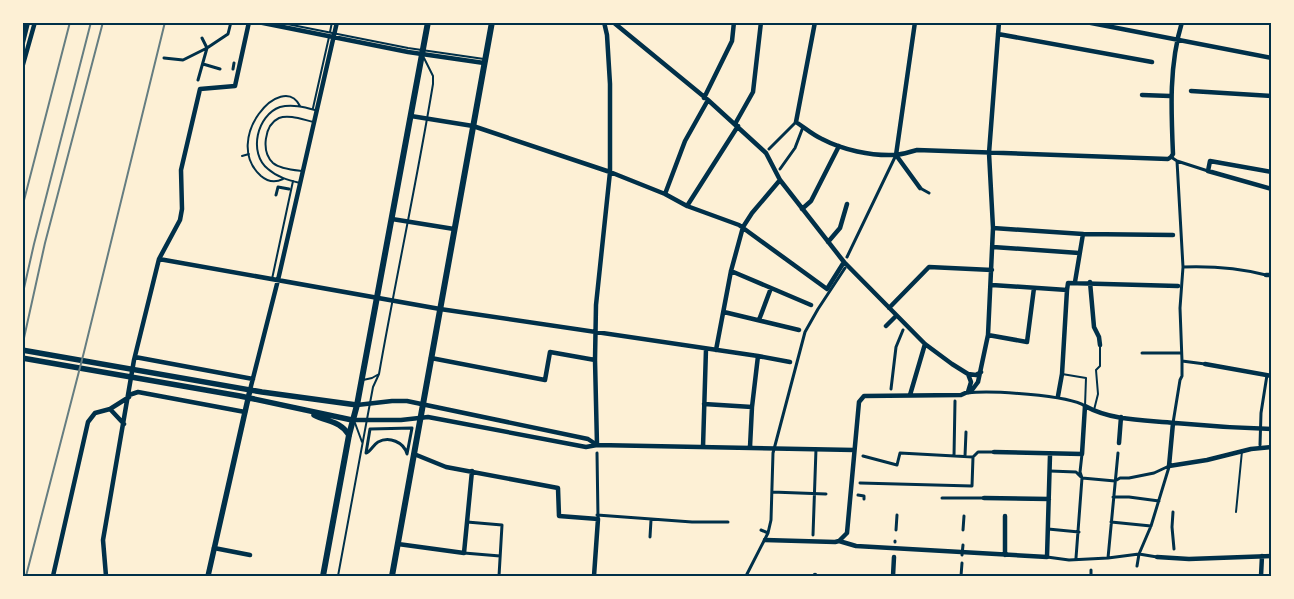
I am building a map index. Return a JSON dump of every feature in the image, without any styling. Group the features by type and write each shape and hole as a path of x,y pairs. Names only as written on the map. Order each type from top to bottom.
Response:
{"main road":[{"path":"323,576 349,435 362,380 428,22"},
{"path":"392,576 492,22"}],"street":[{"path":"22,46 28,22"},
{"path":"22,68 35,22"},
{"path":"164,58 183,60 207,48 228,34 231,22"},
{"path":"106,576 103,540 135,357 159,259 180,220 182,209 181,170 200,89 235,86 249,22"},
{"path":"208,576 275,280 314,122 314,109 337,22"},
{"path":"597,445 596,305 610,172 610,84 604,22"},
{"path":"613,22 706,99 766,153 780,180 828,242 846,259 896,316 925,344 968,374 976,375 981,372"},
{"path":"665,194 685,141 732,41 734,22"},
{"path":"687,206 736,125 753,92 761,22"},
{"path":"769,149 796,122 815,22"},
{"path":"411,116 473,126 610,172 665,194 687,206 743,227 827,289 846,259 896,155 915,22"},
{"path":"968,393 978,382 988,335 993,247 993,228 990,214 989,153 999,22"},
{"path":"1086,22 1176,41 1272,58"},
{"path":"1171,157 1173,154 1170,96 1174,90 1170,66 1182,22"},
{"path":"260,23 422,52 485,61"},
{"path":"998,34 1152,62"},
{"path":"198,80 207,48 202,38"},
{"path":"233,69 234,63"},
{"path":"203,64 220,69"},
{"path":"1192,91 1272,96"},
{"path":"1142,95 1170,96"},
{"path":"796,122 821,139 839,146 878,155 896,155 917,150 1147,158 1171,157 1176,161 1208,172 1272,189"},
{"path":"780,169 795,148 803,127"},
{"path":"802,209 815,195 839,146"},
{"path":"896,155 920,188 928,193"},
{"path":"1137,566 1139,554 1158,507 1169,466 1175,412 1182,376 1180,286 1183,267 1176,161"},
{"path":"1208,172 1210,161 1272,172"},
{"path":"716,350 731,271 743,227 752,213 780,180"},
{"path":"276,195 278,187 289,189"},
{"path":"828,242 840,228 847,204"},
{"path":"392,219 454,229"},
{"path":"993,228 1082,234 1180,235"},
{"path":"1075,282 1082,234"},
{"path":"993,247 1079,252"},
{"path":"159,259 377,299 790,362"},
{"path":"1183,267 1199,266 1244,270 1272,275"},
{"path":"889,308 929,267 992,270"},
{"path":"746,576 768,533 771,520 774,448 805,332 846,268"},
{"path":"731,271 811,305"},
{"path":"1057,397 1062,374 1068,283 1090,282 1180,286"},
{"path":"1090,282 1094,327 1100,345"},
{"path":"992,285 1067,290"},
{"path":"758,320 770,288"},
{"path":"988,335 1027,342 1034,288"},
{"path":"724,312 799,330"},
{"path":"886,326 896,316"},
{"path":"891,390 896,348 903,330"},
{"path":"910,395 925,344"},
{"path":"703,447 706,349"},
{"path":"22,350 250,390 357,405 392,401 423,403 588,439 597,445"},
{"path":"431,358 545,380 550,352 595,360"},
{"path":"1142,354 1181,353"},
{"path":"750,447 752,407 758,356"},
{"path":"135,357 253,379"},
{"path":"22,358 240,396 352,420 402,420 421,417 586,447 597,445 854,450"},
{"path":"1182,361 1269,376 1261,413 1260,445"},
{"path":"968,374 971,382 968,393"},
{"path":"985,391 986,385"},
{"path":"839,541 847,533 854,450 861,399 868,395 961,395 985,391 1057,397 1121,417 1205,427 1272,429"},
{"path":"53,576 88,422 95,413 110,409 138,392 245,412"},
{"path":"954,456 955,401"},
{"path":"704,404 752,407"},
{"path":"1076,558 1085,406"},
{"path":"110,409 124,424"},
{"path":"308,411 324,420 339,424 344,427 349,435"},
{"path":"1118,444 1121,417"},
{"path":"412,428 407,454 403,445 396,441 380,441 366,453 370,429 412,428"},
{"path":"965,457 966,432"},
{"path":"1050,471 1076,472 1082,478 1115,481 1120,478 1146,474 1169,466 1242,451 1272,447"},
{"path":"813,535 816,449"},
{"path":"594,576 598,517 598,452"},
{"path":"860,483 972,486 973,457 978,452 1050,455 1082,454"},
{"path":"863,456 897,464 900,453 973,457"},
{"path":"1108,558 1118,453"},
{"path":"414,454 446,467 558,488 559,516 728,522"},
{"path":"1047,557 1050,455"},
{"path":"464,553 472,471"},
{"path":"772,492 826,494"},
{"path":"858,496 864,496 864,499"},
{"path":"1113,497 1159,501"},
{"path":"942,498 965,500 984,498 1005,500 1049,499"},
{"path":"1173,512 1174,554"},
{"path":"896,530 898,515"},
{"path":"963,530 964,516"},
{"path":"1005,516 1005,555"},
{"path":"649,520 650,537"},
{"path":"467,522 502,525 499,576"},
{"path":"1111,522 1151,526"},
{"path":"1048,529 1079,532"},
{"path":"761,530 768,533"},
{"path":"765,540 839,541 856,546 962,554 1047,557 1069,560 1076,558 1092,561 1139,554 1157,557 1174,554 1272,556"},
{"path":"398,544 500,556"},
{"path":"962,554 963,545"},
{"path":"214,548 250,555"},
{"path":"1261,576 1262,556"},
{"path":"893,576 894,557"},
{"path":"961,576 962,563"},
{"path":"1091,570 1091,576"}],"lane":[{"path":"277,22 332,36 332,22"},
{"path":"338,576 373,387 379,374 433,84 433,76 422,52"},
{"path":"284,179 274,182 263,177 254,166 249,154 248,134 254,118 262,108 273,100 285,96 297,100 300,106"},
{"path":"300,182 284,179 269,170 260,160 257,144 258,136 263,122 273,112 286,106 314,109"},
{"path":"302,171 282,168 272,162 268,156 266,138 273,123 280,118 292,117 314,122"},
{"path":"242,156 249,154"},
{"path":"275,280 293,181"},
{"path":"1094,410 1098,394 1096,370 1100,366 1100,345"},
{"path":"362,380 379,374"},
{"path":"1062,374 1086,378 1085,406"},
{"path":"352,420 357,426 362,445"},
{"path":"1236,512 1242,451"}],"railway":[{"path":"22,208 70,22"},
{"path":"22,297 91,22"},
{"path":"22,347 45,243 103,22"},
{"path":"26,576 84,352 165,22"}]}
